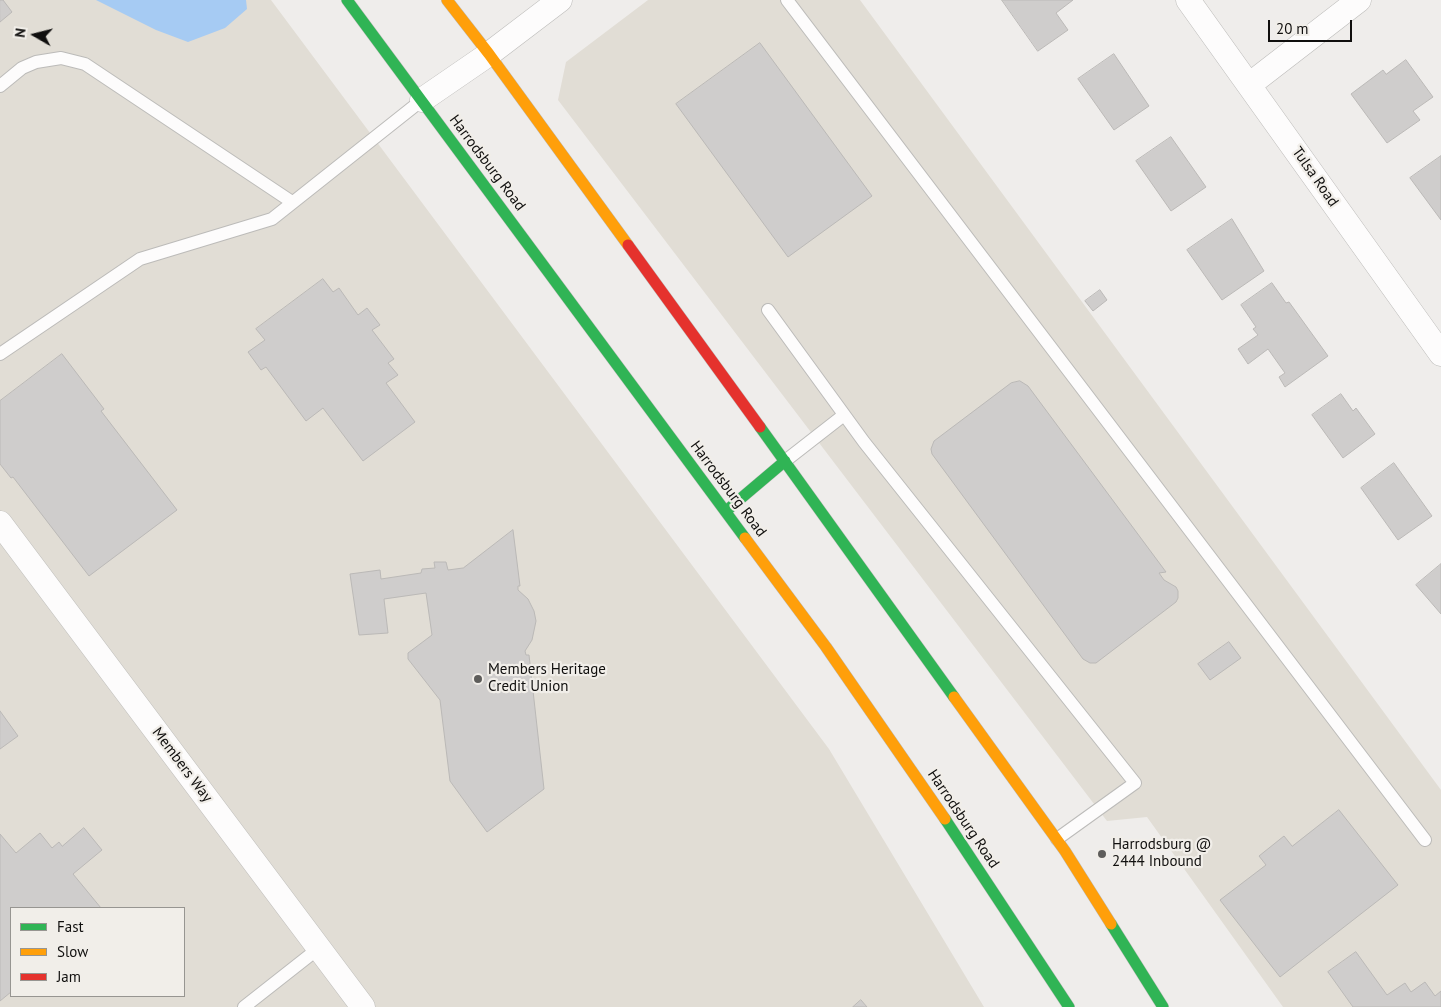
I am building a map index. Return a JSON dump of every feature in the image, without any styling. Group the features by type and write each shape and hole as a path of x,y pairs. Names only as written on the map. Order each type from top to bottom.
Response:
{"main road":[{"name":"Harrodsburg Road","path":"347,0 826,647 925,789 1070,1007"},
{"path":"447,0 489,54 785,461 1057,839 1163,1007"},
{"path":"726,511 785,461"}],"street":[{"path":"422,100 489,54 560,0"},
{"name":"Tulsa Road","path":"1188,0 1441,354"},
{"path":"1249,85 1359,0"},
{"name":"Members Way","path":"0,523 363,1007"}],"lane":[{"path":"787,0 1425,840"},
{"path":"0,86 22,68 36,62 61,58 85,64 292,202"},
{"path":"0,354 140,259 272,219 422,100"},
{"path":"768,310 844,415 1136,783 1057,839"},
{"path":"785,461 844,415"},
{"path":"244,1007 319,948"}],"shaded area":[{"path":"0,0 271,0 829,749 984,1007 0,1007"},
{"path":"648,0 860,0 1441,790 1441,1007 1283,1007 1147,817 1107,821 558,100 566,62"}],"water":[{"path":"96,0 246,0 247,9 225,28 188,42 156,30"}],"building":[{"path":"0,0 3,0 12,12 0,22"},
{"path":"1002,0 1073,0 1056,13 1068,30 1038,51"},
{"path":"760,43 872,196 788,257 676,104"},
{"path":"1114,54 1149,106 1114,130 1078,79"},
{"path":"1406,60 1433,97 1413,111 1420,120 1387,143 1351,94 1383,70 1386,74"},
{"path":"1171,137 1206,187 1171,211 1136,161"},
{"path":"1441,156 1441,220 1410,178"},
{"path":"1232,219 1264,271 1222,300 1187,250"},
{"path":"323,279 333,292 339,288 358,315 367,308 380,325 372,330 394,359 388,363 398,375 386,383 415,422 363,461 323,408 306,421 266,367 261,370 248,352 265,340 256,329"},
{"path":"1272,283 1286,303 1289,302 1328,356 1285,387 1279,377 1285,373 1268,349 1248,364 1238,349 1258,335 1253,329 1256,327 1241,305"},
{"path":"1100,290 1107,300 1093,311 1085,301"},
{"path":"62,354 104,409 101,411 177,510 89,576 13,477 11,478 0,464 0,401"},
{"path":"1020,381 1028,386 1166,572 1159,573 1164,580 1176,587 1178,591 1176,602 1096,663 1090,663 1083,659 932,454 931,449 934,441 1011,383"},
{"path":"1341,394 1353,411 1356,408 1375,434 1343,458 1312,415"},
{"path":"1394,463 1432,516 1398,540 1361,488"},
{"name":"Members Heritage Credit Union","path":"513,530 520,586 518,586 518,590 528,599 534,611 536,621 532,640 525,651 526,655 529,655 544,789 487,832 450,781 440,700 408,659 408,653 432,635 426,593 384,599 388,633 359,635 350,574 380,570 381,579 421,573 422,569 435,568 434,562 446,562 448,570 463,568"},
{"path":"1441,564 1441,614 1416,585"},
{"path":"1229,642 1241,658 1210,680 1198,664"},
{"path":"0,711 18,736 0,749"},
{"path":"1339,810 1398,885 1280,977 1220,900 1266,865 1259,856 1284,836 1292,846"},
{"path":"84,828 102,850 73,874 100,907 10,907 10,993 0,1001 0,834 16,853 40,833 52,848 59,842 62,846"},
{"path":"1356,952 1387,995 1405,983 1411,992 1425,982 1435,996 1441,991 1441,1007 1353,1007 1328,972"},
{"path":"861,1000 867,1007 853,1007"}],"traffic: fast":[{"path":"347,0 745,538"},
{"path":"760,427 954,697"},
{"path":"726,511 785,461"},
{"path":"945,819 1069,1007"},
{"path":"1111,924 1163,1007"}],"traffic: slow":[{"path":"447,0 489,54 628,245"},
{"path":"745,538 826,647 945,819"},
{"path":"954,697 1065,851 1111,924"}],"traffic: jam":[{"path":"628,245 760,427"}],"place":[{"name":"Members Heritage Credit Union","path":"478,679"},
{"name":"Harrodsburg @ 2444 Inbound","path":"1102,854"}]}
